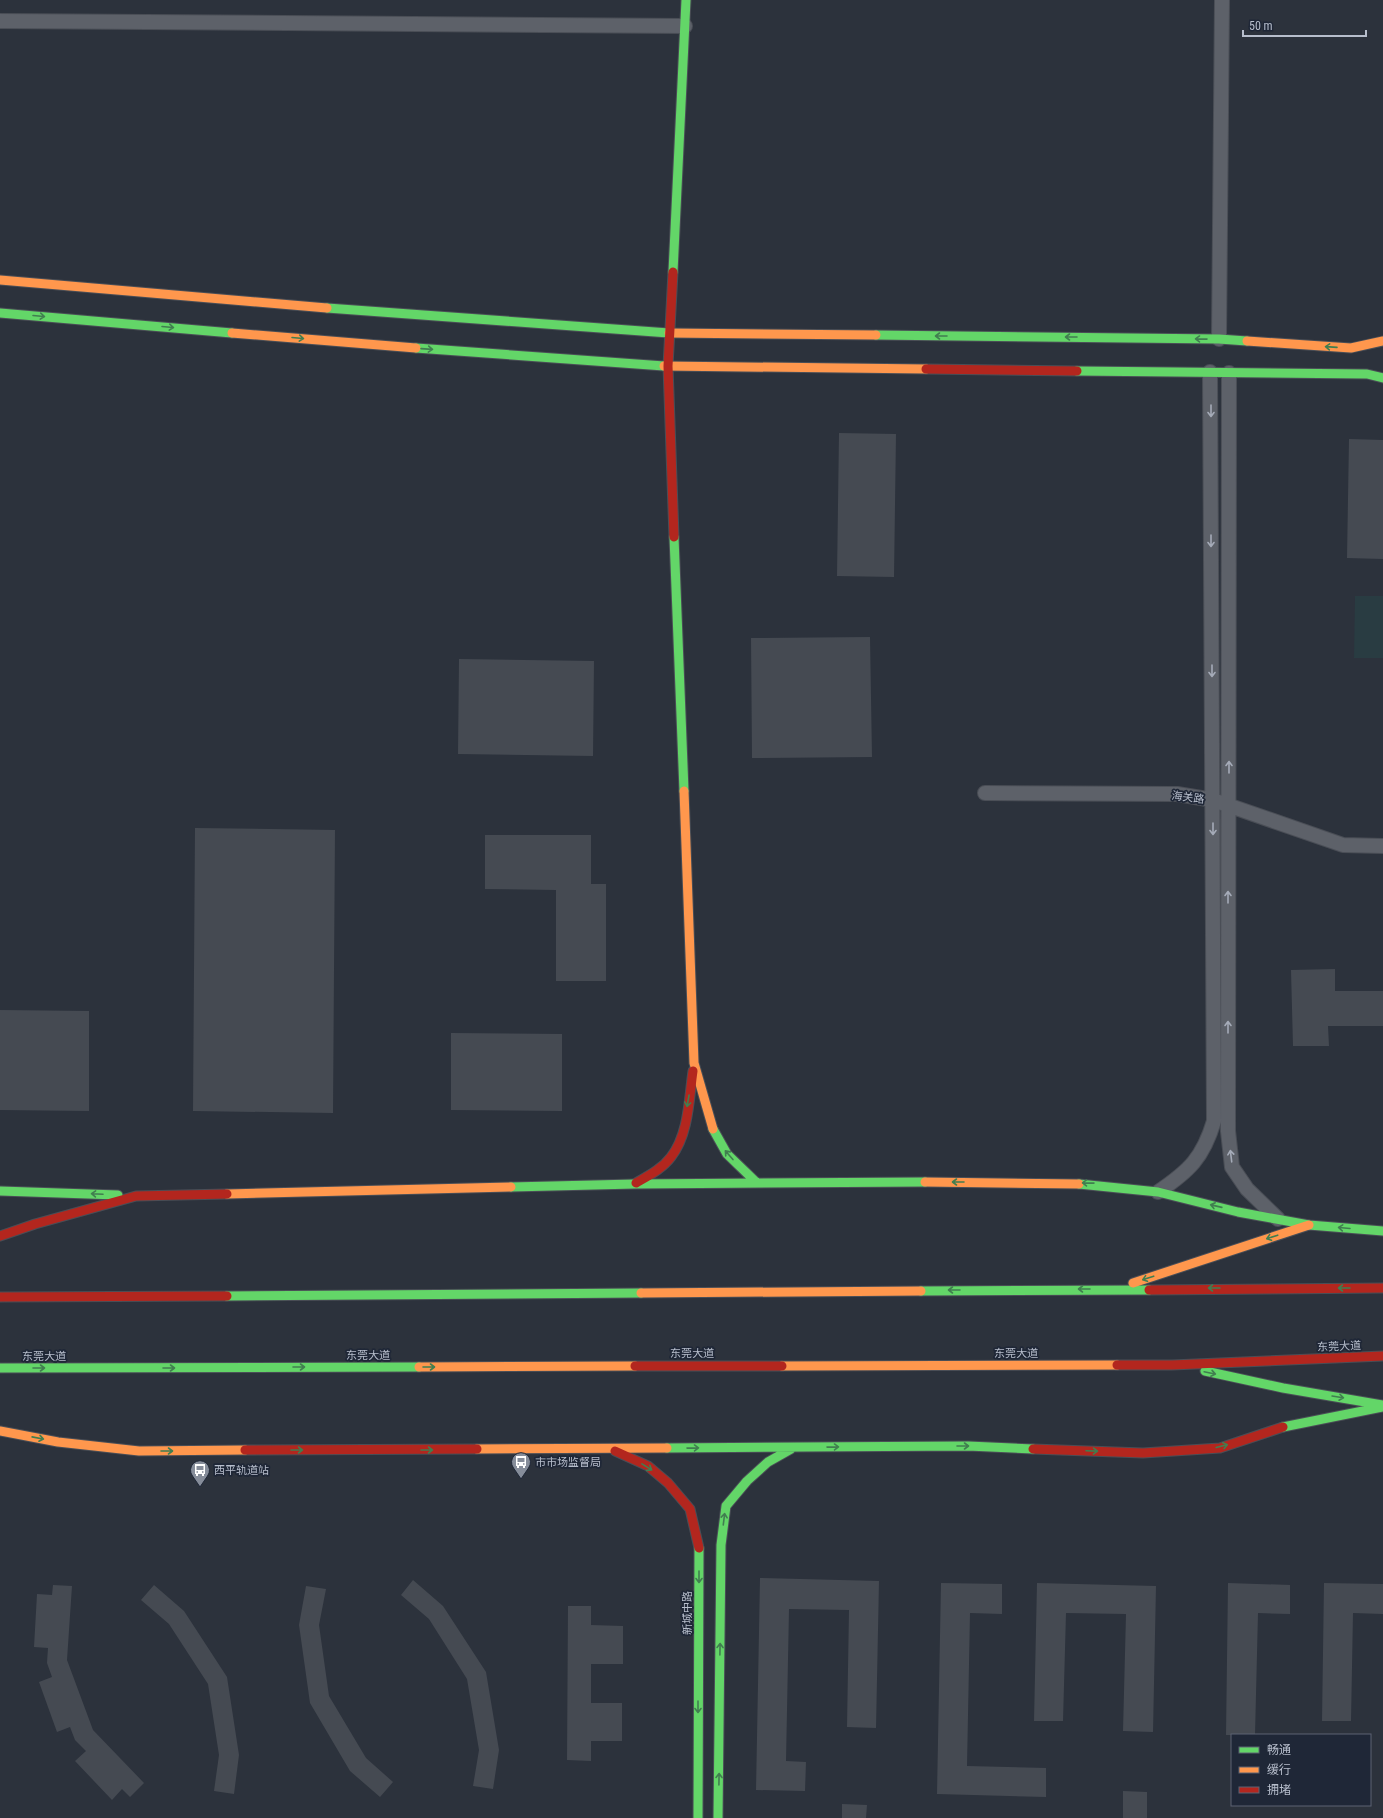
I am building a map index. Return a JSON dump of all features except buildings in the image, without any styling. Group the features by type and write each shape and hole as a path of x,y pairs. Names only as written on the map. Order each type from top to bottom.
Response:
{"main road":[{"path":"635,1184 658,1170 671,1157 682,1132 694,1063 668,366 686,0"},
{"path":"0,280 375,312 669,332 1219,339 1383,350"},
{"path":"0,313 364,344 668,366 1383,374"},
{"path":"1351,348 1383,341"},
{"path":"1367,374 1383,378"},
{"path":"694,1063 712,1128 727,1154 757,1183"},
{"path":"0,1191 39,1191 136,1196 635,1184 1006,1182 1095,1184 1158,1192 1309,1225 1383,1231"},
{"path":"0,1236 35,1224 136,1196"},
{"path":"1115,1289 1309,1225"},
{"path":"0,1296 171,1297 1383,1288"},
{"name":"东莞大道","path":"0,1368 1172,1365 1383,1356"},
{"path":"1172,1365 1283,1388 1383,1406"},
{"path":"0,1430 58,1442 139,1451 968,1446 1144,1453 1220,1448 1285,1426 1383,1406"},
{"path":"718,1818 721,1545 726,1506 746,1481 768,1462 794,1447"},
{"name":"新城中路","path":"612,1449 648,1466 668,1482 690,1509 699,1546 698,1818"}],"street":[{"path":"1219,339 1222,0"},
{"path":"0,21 685,26"},
{"path":"1158,1192 1181,1177 1198,1158 1208,1142 1214,1121 1210,372"},
{"path":"1229,372 1228,1131 1232,1167 1246,1189 1279,1219"},
{"name":"海关路","path":"986,793 1178,794 1213,800 1343,845 1383,846"}],"shaded area":[{"path":"1355,596 1383,596 1383,658 1354,658"}],"traffic: fast":[{"path":"673,272 686,0"},
{"path":"327,308 669,333"},
{"path":"0,313 232,333"},
{"path":"876,335 1219,339 1247,341"},
{"path":"416,348 664,366"},
{"path":"1077,371 1367,374 1383,378"},
{"path":"674,537 684,791"},
{"path":"713,1129 727,1154 757,1183"},
{"path":"511,1187 635,1184 925,1182"},
{"path":"1079,1184 1158,1192 1238,1212 1309,1225 1383,1231"},
{"path":"0,1191 118,1195"},
{"path":"921,1291 1149,1290"},
{"path":"227,1296 641,1293"},
{"path":"0,1368 419,1367"},
{"path":"1205,1371 1283,1388 1383,1405"},
{"path":"1283,1427 1383,1407"},
{"path":"667,1448 968,1446 1033,1449"},
{"path":"718,1818 721,1545 726,1506 747,1481 768,1462 791,1449"},
{"path":"698,1818 699,1548"}],"traffic: slow":[{"path":"0,280 327,308"},
{"path":"232,333 416,348"},
{"path":"669,333 876,335"},
{"path":"1247,341 1351,348 1383,341"},
{"path":"664,366 926,369"},
{"path":"684,791 694,1063 713,1129"},
{"path":"925,1182 1079,1184"},
{"path":"227,1194 511,1187"},
{"path":"1133,1283 1309,1225"},
{"path":"641,1293 921,1291"},
{"path":"782,1366 1117,1365"},
{"path":"419,1367 635,1366"},
{"path":"0,1431 58,1442 139,1451 245,1450"},
{"path":"477,1449 667,1448"}],"traffic: jam":[{"path":"673,272 668,366 674,537"},
{"path":"926,369 1077,371"},
{"path":"636,1183 655,1172 671,1157 677,1148 685,1127 693,1071"},
{"path":"0,1236 35,1224 136,1196 227,1194"},
{"path":"1149,1290 1383,1288"},
{"path":"0,1297 227,1296"},
{"path":"1117,1365 1172,1365 1383,1356"},
{"path":"635,1366 782,1366"},
{"path":"1033,1449 1143,1453 1220,1448 1283,1427"},
{"path":"245,1450 477,1449"},
{"path":"615,1451 648,1466 668,1483 690,1509 699,1548"}],"place":[{"name":"市市场监督局","path":"521,1479"},
{"name":"西平轨道站","path":"200,1487"}]}
